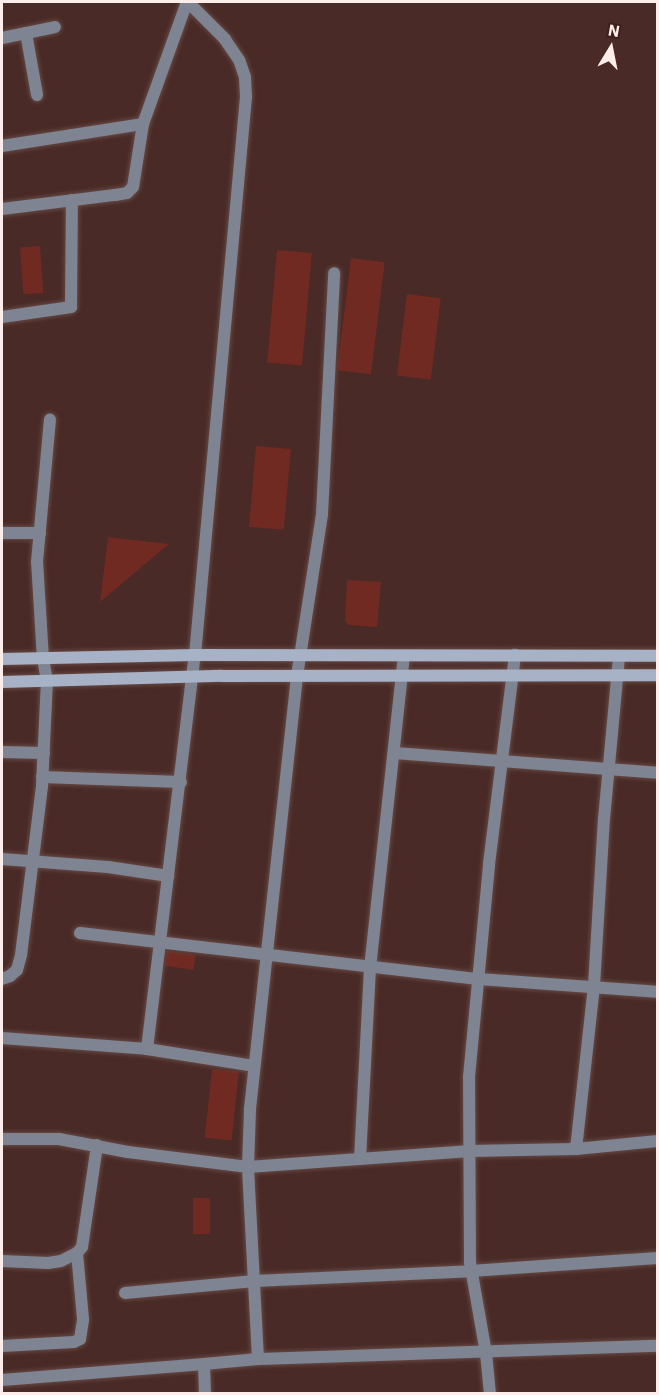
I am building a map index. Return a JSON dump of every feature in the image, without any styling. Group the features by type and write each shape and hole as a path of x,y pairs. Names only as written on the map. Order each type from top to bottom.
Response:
{"main road":[{"path":"2,659 195,655 657,656"},
{"path":"2,682 190,677 657,675"}],"street":[{"path":"2,209 127,193 134,187 143,124 188,2 225,39 239,60 245,77 246,97 195,655 190,677 181,782 147,1049"},
{"path":"2,38 55,27"},
{"path":"26,33 37,94"},
{"path":"2,146 143,124"},
{"path":"2,317 71,307 72,200"},
{"path":"258,1359 248,1167 254,1066 297,676 322,514 333,273"},
{"path":"2,979 17,970 21,955 42,777 47,681 43,659 37,562 50,420"},
{"path":"2,533 40,532"},
{"path":"490,1394 486,1353 471,1271 469,1077 500,763 515,655"},
{"path":"360,1158 370,968 404,656"},
{"path":"576,1149 594,986 608,770 619,657"},
{"path":"2,752 44,753"},
{"path":"394,753 500,763 657,773"},
{"path":"42,777 181,782"},
{"path":"2,859 34,860 168,876"},
{"path":"80,933 266,953 370,968 478,979 657,992"},
{"path":"2,1038 147,1049 254,1066"},
{"path":"2,1139 50,1139 248,1167 470,1151 576,1149 657,1141"},
{"path":"2,1346 74,1342 80,1339 83,1319 78,1253 82,1246 97,1145"},
{"path":"2,1261 48,1263 60,1261 78,1253"},
{"path":"125,1293 254,1281 471,1271 657,1258"},
{"path":"2,1380 258,1359 657,1346"},
{"path":"204,1364 205,1394"}],"building":[{"path":"40,246 43,293 23,294 20,247"},
{"path":"277,250 312,253 302,366 267,363"},
{"path":"351,258 385,262 371,374 337,370"},
{"path":"407,294 441,298 431,380 397,375"},
{"path":"256,446 291,449 284,530 249,527"},
{"path":"108,537 169,544 100,602"},
{"path":"347,580 381,582 377,627 349,625 345,621"},
{"path":"167,951 196,955 194,970 165,966"},
{"path":"212,1069 239,1072 232,1140 205,1138"},
{"path":"193,1198 210,1198 210,1234 193,1234"}]}
